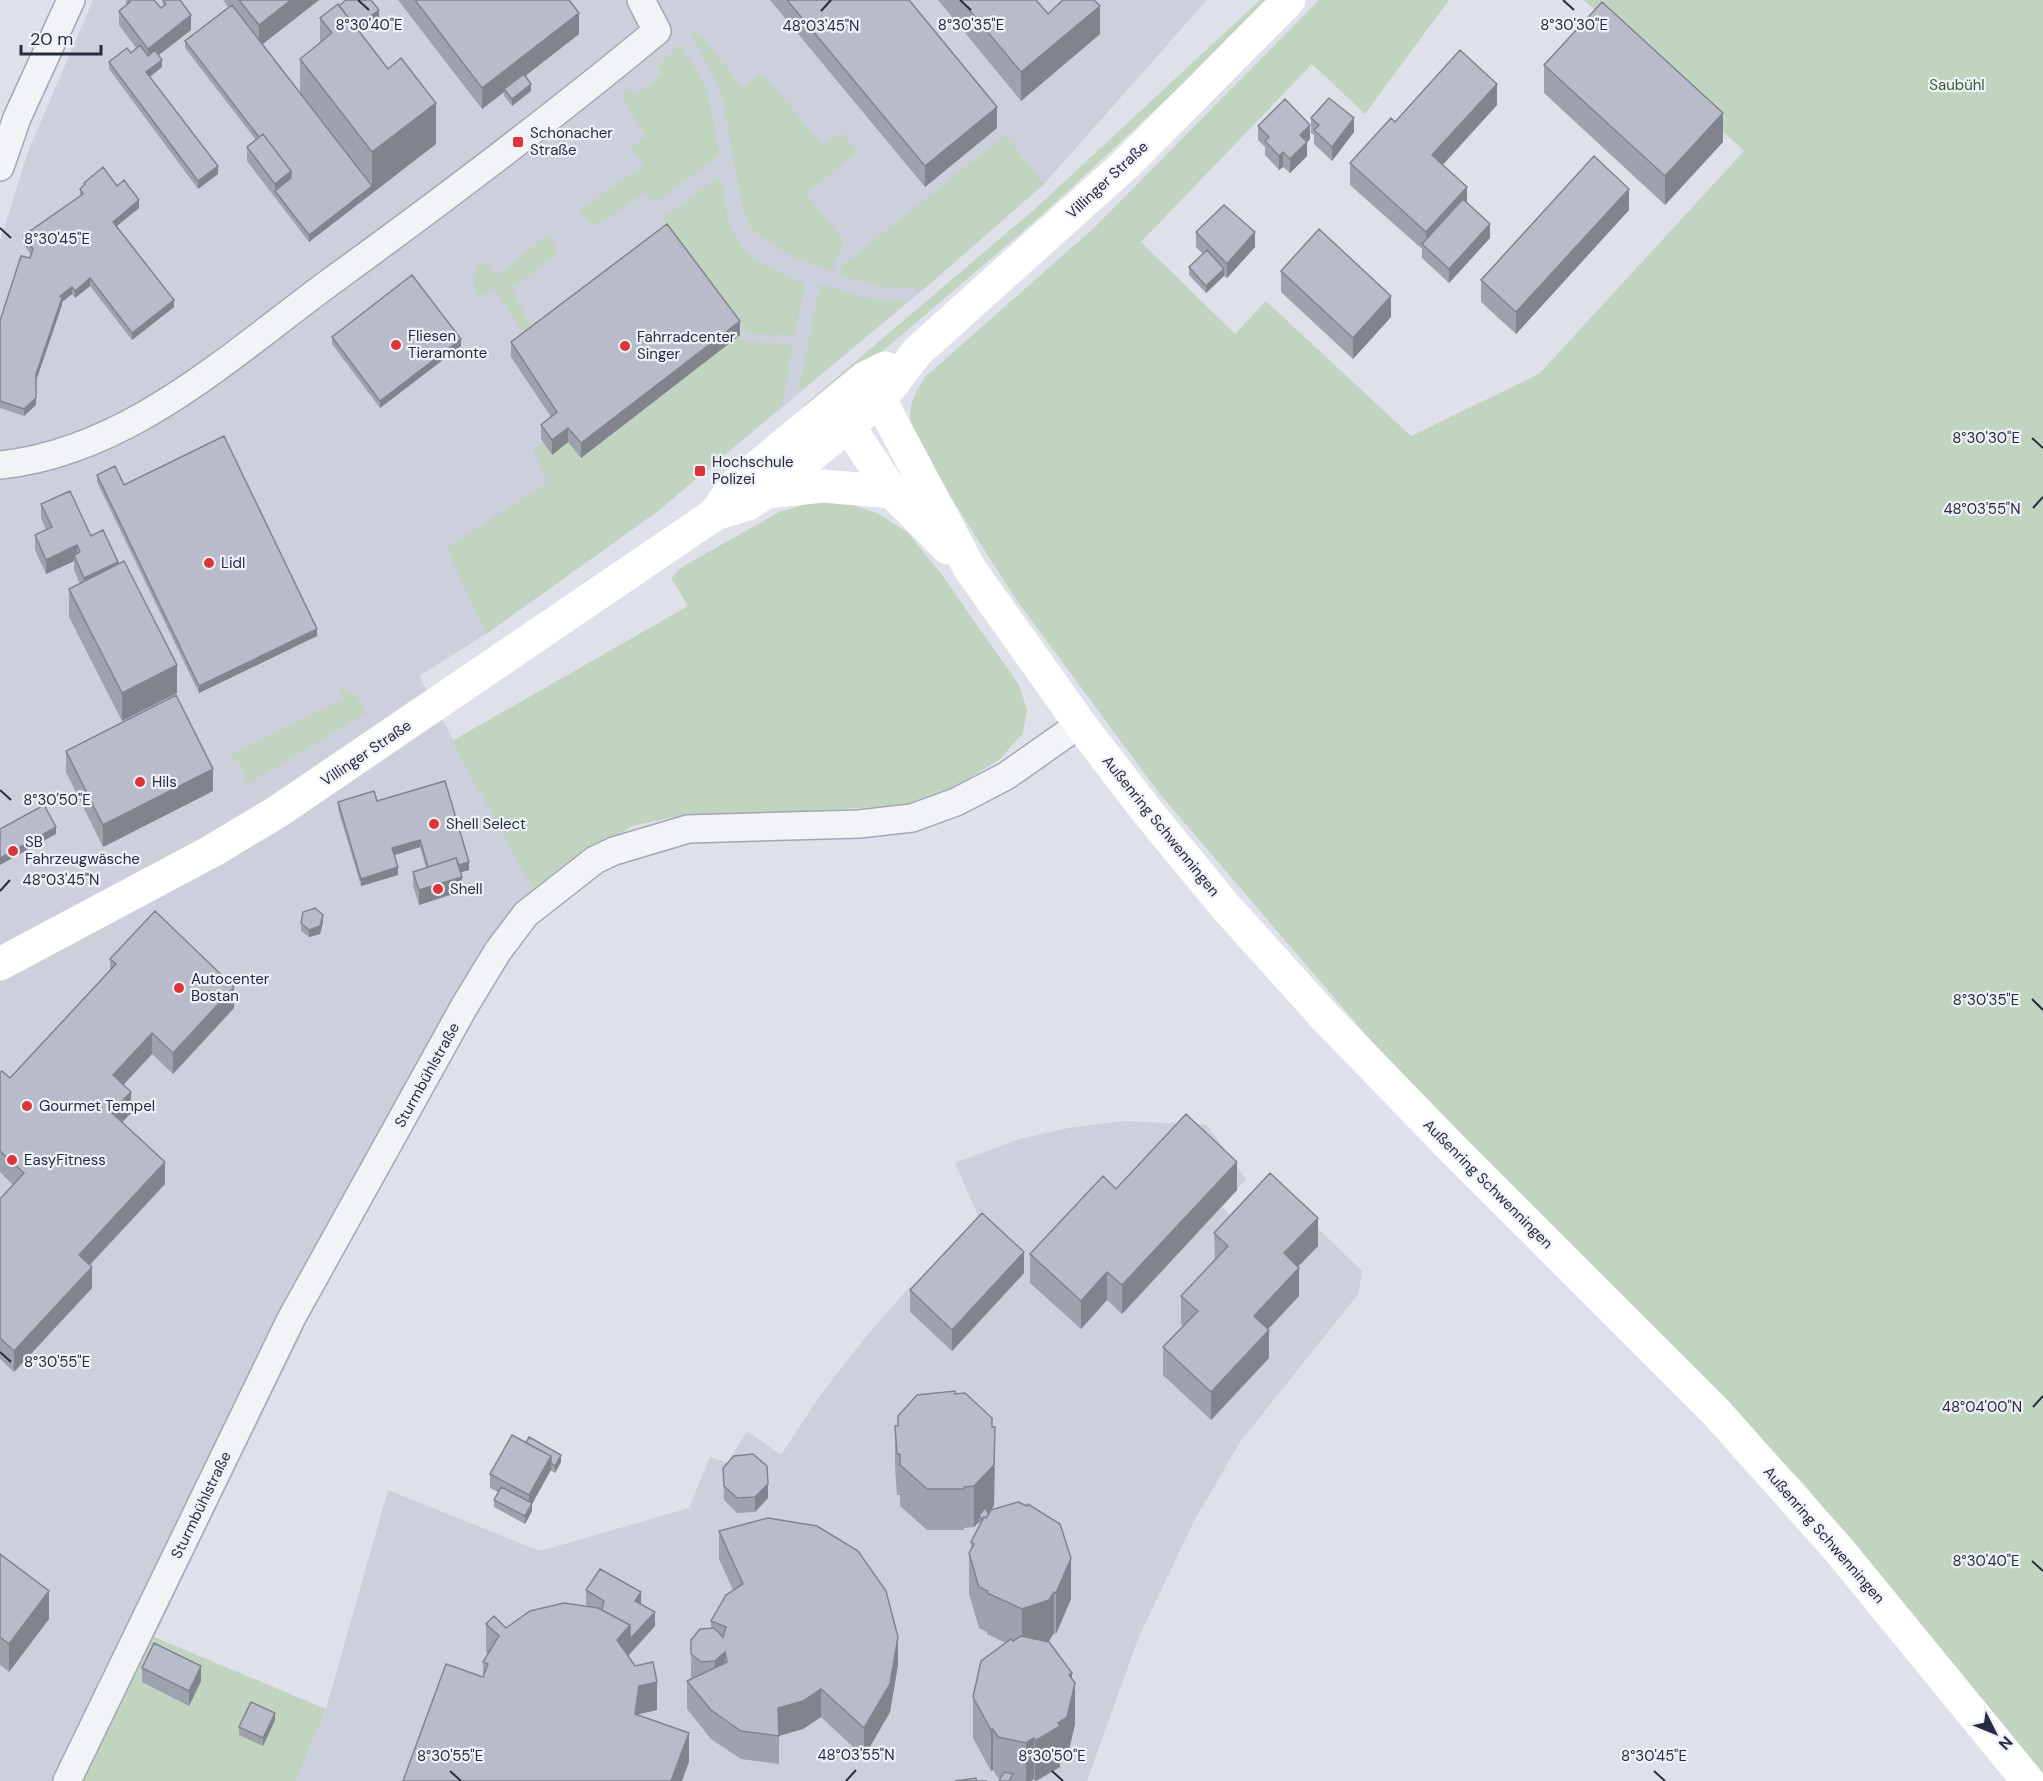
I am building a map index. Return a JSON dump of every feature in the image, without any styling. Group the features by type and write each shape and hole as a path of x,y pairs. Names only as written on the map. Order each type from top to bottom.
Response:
{"street":[{"path":"0,167 17,118 71,0"},
{"path":"0,465 23,463 105,436 175,397 435,206 593,84 657,31 641,0"},
{"name":"Villinger Straße","path":"0,964 193,862 277,812 715,514 748,504 766,492 842,416 917,352 1126,164 1289,0"},
{"name":"Außenring Schwenningen","path":"873,389 970,569 1080,724 1225,906 1325,1017 1448,1144 1724,1421 1839,1550 2028,1781"},
{"name":"Villinger Straße","path":"715,514 734,486 842,416"},
{"name":"Außenring Schwenningen","path":"842,416 892,492 970,569"},
{"path":"766,492 823,486 892,492"},
{"name":"Sturmbühlstraße","path":"67,1781 291,1319 464,1007 498,951 526,914 556,888 595,860 614,851 688,829 859,824 912,818 956,802 1006,776 1080,724"}],"shaded area":[{"path":"93,0 1207,0 1044,184 924,289 658,511 486,634 419,676 535,892 384,1163 154,1637 77,1781 0,1781 0,241 29,149"},
{"path":"1124,1121 1207,1125 1246,1179 1222,1207 1241,1225 1295,1206 1362,1271 1359,1293 1240,1442 1194,1521 1138,1639 1087,1781 296,1781 326,1709 388,1490 540,1551 689,1508 710,1457 727,1463 747,1431 781,1455 819,1397 868,1334 907,1290 982,1225 955,1163 1019,1139 1073,1127"}],"green space":[{"path":"1260,0 1273,0 1042,215 808,415 803,406 1036,208"},
{"name":"Saubühl","path":"1319,0 1449,0 1365,114 1312,64 1141,242 1235,334 1266,301 1411,436 1539,374 1744,151 1584,0 2043,0 2043,1781 2040,1781 1805,1485 1415,1092 1159,793 1015,598 915,441 910,414 912,401 925,377 1095,227"},
{"path":"700,33 742,88 759,74 771,83 823,146 842,132 857,152 806,194 843,240 832,272 787,254 751,229 743,209 720,87 692,36"},
{"path":"681,44 707,90 719,153 655,203 645,192 598,225 591,224 580,210 644,165 631,149 646,136 621,95 628,88 635,96 662,74 657,66"},
{"path":"1005,135 1044,184 924,289 877,286 839,275 842,266"},
{"path":"720,176 729,220 740,244 761,262 805,284 795,335 748,334 662,219"},
{"path":"547,235 557,248 556,255 512,288 531,327 521,332 495,288 477,298 474,287 475,274 484,261 496,276"},
{"path":"820,284 871,299 908,301 798,393"},
{"path":"740,335 744,341 793,345 782,405 658,511 486,634 447,548 548,482 533,449 544,444 552,455 568,442 581,458"},
{"path":"811,503 847,503 877,513 907,532 942,575 1019,685 1027,710 1023,733 1000,759 948,791 905,805 692,819 674,817 632,826 535,892 452,741 688,606 671,578 682,567 779,512"},
{"path":"340,688 354,693 366,713 247,785 241,765 230,755 344,699"},
{"path":"154,1637 326,1709 296,1781 74,1781"}],"building":[{"path":"129,0 154,0 161,8 166,4 163,1 165,0 180,0 191,15 148,49 119,11 130,2"},
{"path":"239,0 291,0 259,25"},
{"path":"346,0 371,0 379,10 355,26 339,6"},
{"path":"415,0 569,0 579,13 482,88"},
{"path":"787,0 909,0 997,107 925,166"},
{"path":"961,0 1036,0 1048,14 1063,0 1094,0 1100,6 1021,72"},
{"path":"1602,2 1723,113 1665,176 1544,65"},
{"path":"338,4 388,69 401,58 436,103 372,152 300,59 332,33 320,18"},
{"path":"232,5 372,186 309,235 275,191 291,178 291,171 263,134 259,137 185,41"},
{"path":"140,45 148,56 155,50 162,60 146,72 218,166 198,181 109,62 127,48 131,53"},
{"path":"1460,50 1497,84 1432,155 1467,187 1426,232 1350,163 1391,118 1395,122"},
{"path":"524,74 531,84 512,99 504,89"},
{"path":"1329,98 1354,118 1332,147 1314,130 1319,125 1311,118"},
{"path":"1285,99 1310,125 1300,135 1307,142 1290,159 1283,152 1279,156 1265,141 1269,137 1258,126"},
{"path":"263,134 291,171 275,184 247,147"},
{"path":"1594,156 1629,189 1516,312 1481,280"},
{"path":"103,167 117,186 124,180 139,200 113,222 174,300 132,333 90,278 75,291 72,287 60,296 62,298 36,374 36,398 24,409 0,401 0,321 21,256 30,258 33,249 23,236 83,194 80,189 84,183"},
{"path":"1463,199 1490,224 1449,269 1422,244"},
{"path":"1224,205 1255,232 1227,264 1196,232"},
{"name":"Fahrradcenter Singer","path":"667,224 740,321 581,443 568,428 552,440 541,425 557,412 511,342"},
{"path":"1319,229 1391,296 1353,338 1281,271"},
{"path":"1207,250 1224,269 1206,286 1189,267"},
{"name":"Fliesen Tieramonte","path":"412,275 461,339 380,401 332,337"},
{"name":"Lidl","path":"224,436 317,629 199,686 97,475 115,466 124,485"},
{"path":"70,491 91,536 103,530 118,562 84,578 74,555 80,552 77,545 46,560 35,535 52,527 41,504"},
{"path":"124,561 177,665 122,693 69,589"},
{"name":"Hils","path":"176,695 213,769 103,825 66,751"},
{"path":"445,781 469,862 459,865 456,858 428,867 420,840 392,848 398,867 361,879 338,802 374,791 377,801"},
{"name":"SB Fahrzeugwäsche","path":"44,805 56,827 0,858 0,829"},
{"path":"456,858 462,877 419,890 413,872"},
{"path":"315,908 323,915 320,926 309,930 301,923 303,912"},
{"path":"155,911 234,987 173,1053 152,1033 113,1075 131,1092 111,1112 165,1162 79,1255 92,1267 14,1351 0,1338 0,1199 24,1173 0,1151 0,1073 2,1071 10,1078 116,964 110,959"},
{"path":"1186,1114 1237,1162 1122,1285 1107,1272 1081,1301 1030,1254 1103,1176 1116,1189"},
{"path":"1270,1173 1318,1218 1284,1253 1299,1268 1254,1316 1269,1330 1211,1392 1163,1347 1198,1311 1181,1296 1228,1246 1214,1233"},
{"path":"982,1213 1024,1252 952,1330 910,1290"},
{"path":"955,1391 955,1394 965,1393 992,1418 992,1427 995,1427 994,1465 974,1486 964,1487 964,1489 927,1489 900,1465 895,1426 898,1426 898,1416 917,1395"},
{"path":"512,1435 551,1456 529,1495 490,1474"},
{"path":"529,1437 561,1455 555,1466 551,1463 551,1456 526,1443"},
{"path":"753,1454 767,1466 768,1484 755,1497 737,1498 724,1486 723,1468 734,1456"},
{"path":"501,1487 532,1503 525,1516 494,1500"},
{"path":"1018,1502 1027,1506 1028,1504 1060,1524 1071,1558 1056,1593 1054,1592 1049,1600 1022,1609 979,1587 969,1553 974,1544 971,1542 984,1517 986,1518 991,1510"},
{"path":"985,1508 989,1514 982,1520 979,1515"},
{"path":"768,1518 817,1526 858,1551 886,1591 898,1637 890,1684 864,1728 821,1689 803,1701 778,1708 779,1736 741,1731 711,1710 687,1681 727,1662 725,1652 715,1661 701,1662 691,1654 691,1640 700,1629 714,1628 723,1637 726,1627 711,1621 726,1595 743,1584 719,1531"},
{"path":"0,1554 49,1591 9,1644 0,1637"},
{"path":"600,1569 641,1592 635,1601 655,1612 630,1639 630,1625 602,1610 604,1601 586,1590"},
{"path":"564,1603 598,1608 630,1625 617,1640 635,1666 653,1662 657,1682 639,1686 635,1714 689,1733 671,1781 403,1781 446,1664 483,1677 488,1664 483,1662 499,1636 486,1624 494,1616 506,1628 530,1611"},
{"path":"1021,1636 1049,1642 1072,1673 1069,1675 1075,1683 1067,1717 1058,1723 1060,1726 1035,1741 1034,1738 1026,1743 998,1737 993,1729 991,1730 973,1697 981,1661 1011,1639 1013,1641"},
{"path":"154,1643 201,1666 189,1691 142,1668"},
{"path":"251,1702 275,1713 263,1738 239,1727"},
{"path":"1004,1772 1013,1774 1009,1781 999,1781"},
{"path":"976,1778 976,1781 955,1781"}],"place":[{"name":"Schonacher Straße","path":"518,142"},
{"name":"Fliesen Tieramonte","path":"396,345"},
{"name":"Fahrradcenter Singer","path":"625,346"},
{"name":"Hochschule Polizei","path":"700,471"},
{"name":"Lidl","path":"209,563"},
{"name":"Hils","path":"140,782"},
{"name":"Shell Select","path":"434,824"},
{"name":"SB Fahrzeugwäsche","path":"13,851"},
{"name":"Shell","path":"438,889"},
{"name":"Autocenter Bostan","path":"179,988"},
{"name":"Gourmet Tempel","path":"27,1106"},
{"name":"EasyFitness","path":"12,1160"}]}
